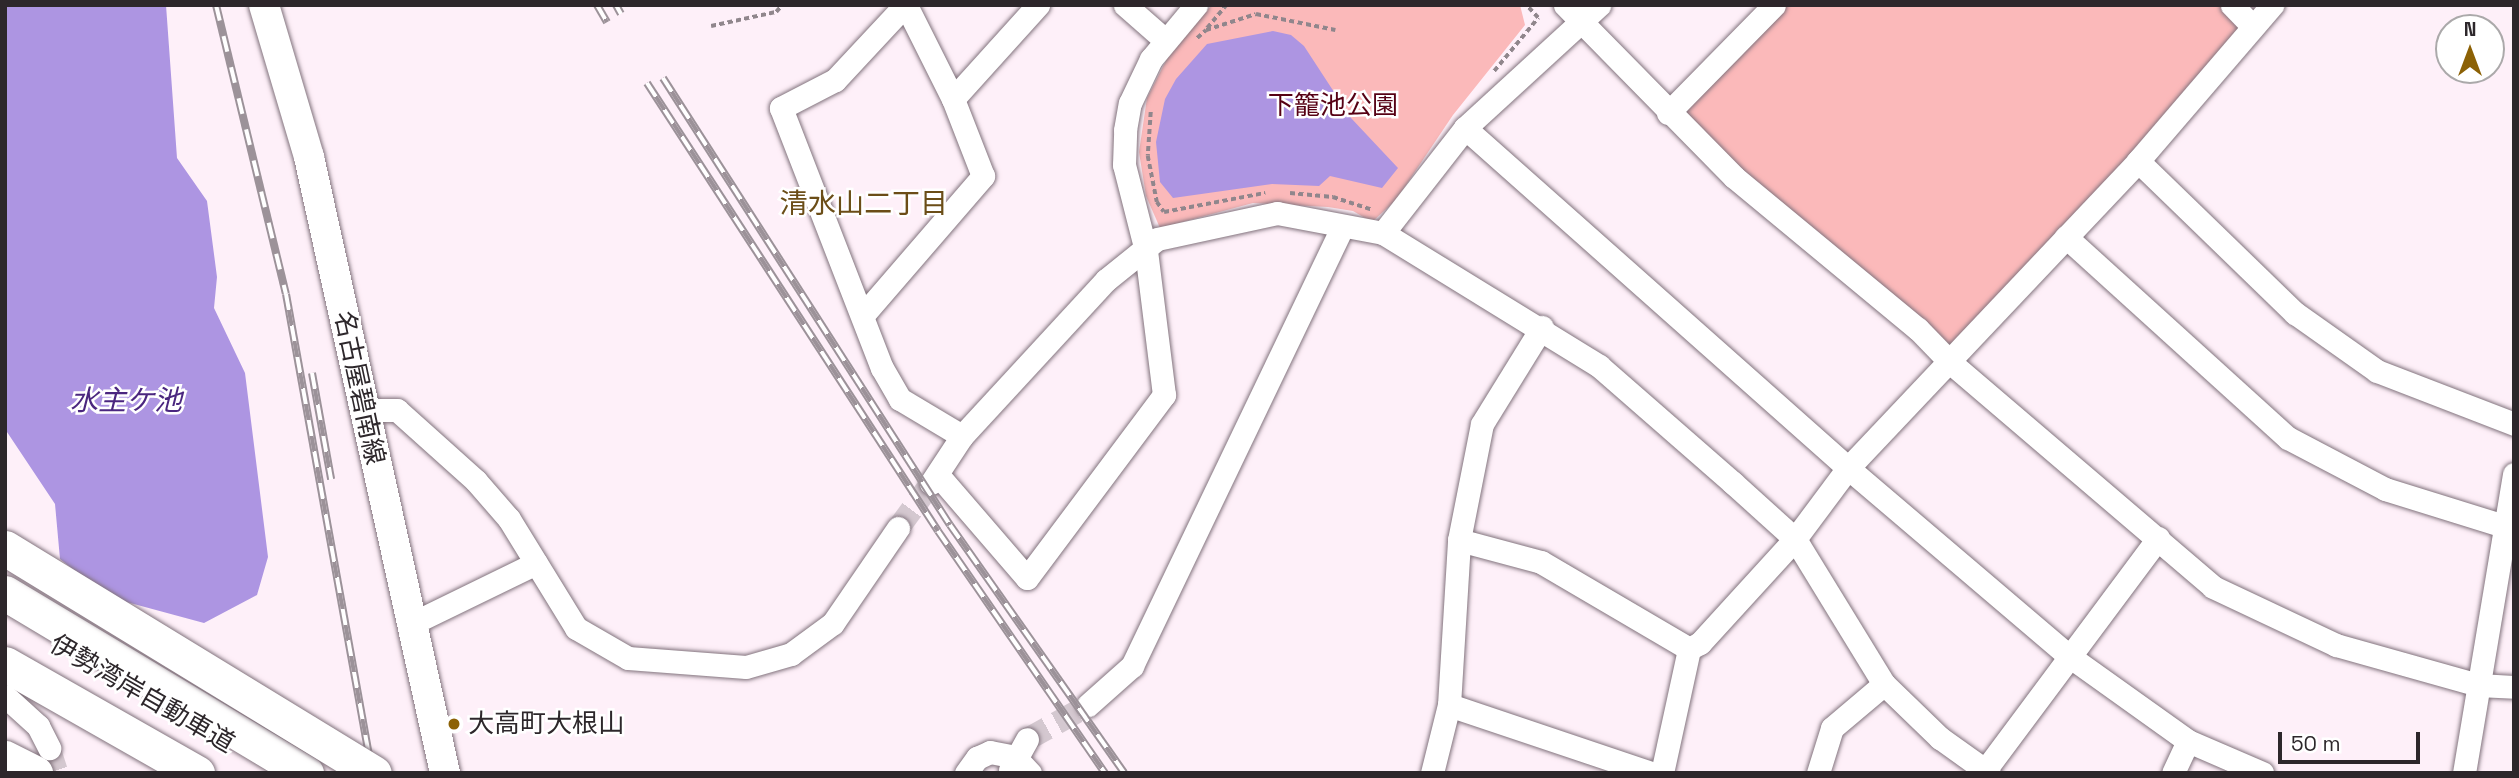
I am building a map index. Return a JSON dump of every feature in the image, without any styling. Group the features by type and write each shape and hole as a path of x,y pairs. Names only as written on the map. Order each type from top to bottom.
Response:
{"highway":[{"path":"5,548 374,773"},
{"path":"5,593 306,773"},
{"name":"伊勢湾岸自動車道","path":"5,617 279,773"},
{"name":"伊勢湾岸自動車道","path":"5,664 197,773"},
{"path":"5,676 190,773"},
{"path":"5,758 42,760"},
{"path":"5,766 16,773"}],"main road":[{"name":"名古屋碧南線","path":"264,5 309,157 445,773"}],"street":[{"path":"863,315 983,176 953,99 906,5 835,80 781,108 882,368 900,399 962,436"},
{"path":"953,99 1038,5"},
{"path":"1125,5 1165,40"},
{"path":"1196,5 1165,40 1138,83 1125,130 1124,165 1146,251 1164,395 1027,578 935,479 962,436 1107,280 1146,251 1157,239 1277,213 1315,218 1342,228 1388,228 1599,366 1795,539 1884,684 1940,738 1986,771 2158,538"},
{"path":"1565,5 1592,14 1668,113 1734,177 1918,329 1951,363 2213,587 2267,616 2336,645 2478,685 2514,687"},
{"path":"1668,113 1774,5"},
{"path":"2232,5 2253,27"},
{"path":"1662,773 1689,649 1700,643 1795,539 1848,468 1951,363 2138,161 2272,5"},
{"path":"1388,228 1465,128 1592,14"},
{"path":"1465,128 1848,468 2069,656 2188,741 2262,773"},
{"path":"2138,161 2295,313 2377,371 2514,424"},
{"path":"1087,705 1132,666 1342,228"},
{"path":"2066,237 2199,363 2288,439 2385,489 2507,527"},
{"path":"1432,773 1449,705 1459,540 1482,424 1542,327"},
{"path":"365,410 397,410 476,481 509,519 576,628 628,658 746,667 791,654 832,623 898,528"},
{"path":"2464,773 2514,474"},
{"path":"1459,540 1541,562 1689,649"},
{"path":"411,624 536,563"},
{"path":"1818,773 1832,728 1884,684"},
{"path":"5,696 38,726 42,760"},
{"path":"1449,705 1651,773"},
{"path":"2174,773 2188,741"},
{"path":"965,773 977,758 990,752 1020,760"}],"path":[{"path":"710,26 776,12 782,5"},
{"path":"1187,49 1227,5"},
{"path":"1206,30 1256,14 1335,30"},
{"path":"1156,99 1148,156 1157,202 1164,212 1226,197 1296,193 1365,204 1388,228"}],"green space":[{"name":"下籠池公園","path":"1212,5 1520,5 1525,25 1453,115 1396,200 1372,222 1353,211 1328,207 1253,203 1160,228 1146,196 1139,152 1147,98 1172,49"},
{"path":"1774,5 2232,5 2253,27 1951,363 1668,113"}],"water":[{"name":"水主ケ池","path":"5,5 166,5 177,158 207,201 217,277 214,308 245,373 268,557 257,595 204,623 108,597 60,559 55,504 5,429"},
{"path":"1273,31 1291,35 1304,46 1351,118 1398,168 1382,188 1330,176 1319,186 1272,184 1173,198 1160,182 1156,142 1165,99 1176,79 1207,44"}],"tunnel":[{"path":"898,528 931,483"},
{"path":"1027,739 1088,705"},
{"path":"49,748 57,773"}],"railway":[{"path":"216,5 286,294 372,773"},
{"path":"597,5 607,22"},
{"path":"616,5 621,14"},
{"path":"663,78 950,525 1124,773"},
{"path":"647,83 938,531 1105,773"},
{"path":"312,373 331,479"}],"place":[{"name":"大高町大根山","path":"454,724"}],"district":[{"name":"清水山二丁目","path":"864,203"}]}
